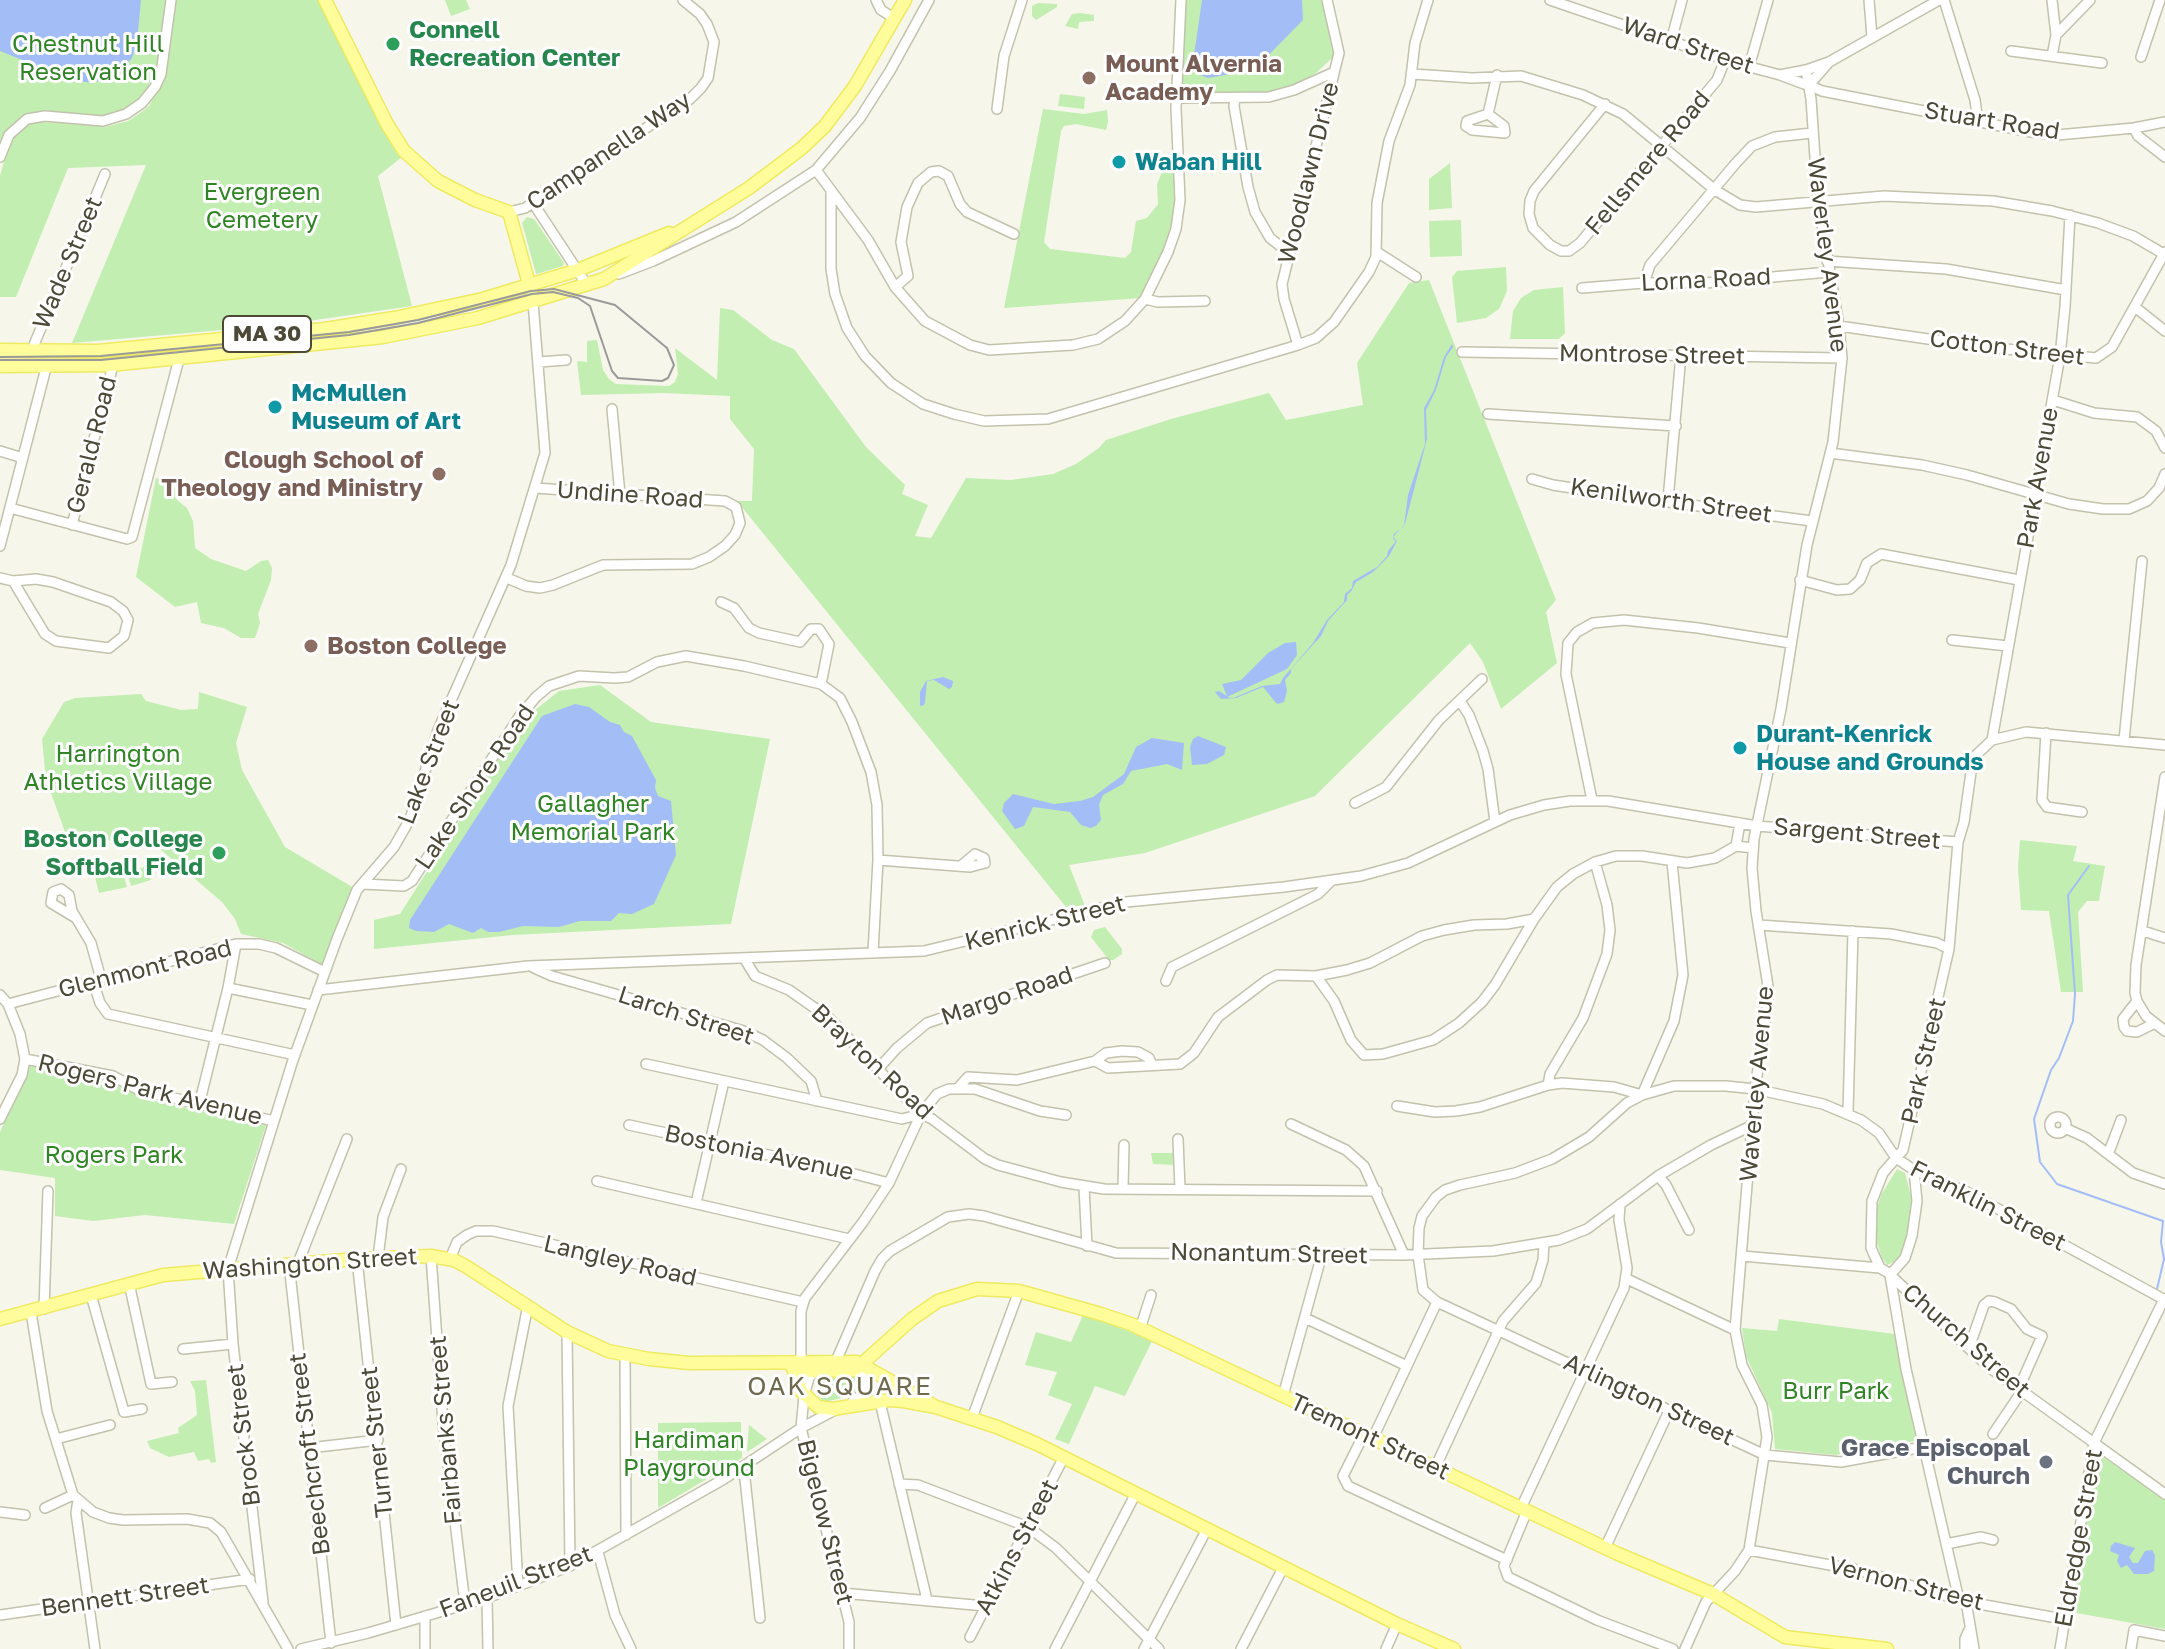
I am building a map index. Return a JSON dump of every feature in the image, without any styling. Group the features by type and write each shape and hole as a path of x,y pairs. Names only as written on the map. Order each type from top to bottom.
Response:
{"main road":[{"path":"325,0 390,131 413,161 427,174 464,196 509,212"},
{"name":"MA 30","path":"0,366 46,368 113,365 406,334 533,302 604,279 763,179 814,137 855,86 905,0"},
{"name":"Lake Street","path":"509,212 533,302"},
{"name":"MA 30","path":"0,350 76,352 371,322 462,304 578,270 697,220"},
{"path":"145,346 147,362"},
{"name":"Washington Street","path":"0,1319 163,1275 431,1256 450,1259 484,1276 567,1332 600,1348 625,1355 684,1363 801,1366 852,1371 862,1365"},
{"name":"Tremont Street","path":"862,1365 906,1324 938,1301 977,1289 1019,1291 1110,1316 1605,1548 1713,1594 1785,1637 1885,1649"},
{"name":"Washington Street","path":"801,1366 854,1361 936,1407"},
{"path":"801,1366 804,1396 811,1404 822,1409 843,1408"},
{"path":"880,1402 890,1393 887,1381"},
{"name":"Faneuil Street","path":"843,1408 898,1400 936,1407"},
{"path":"936,1407 1027,1439 1207,1529 1240,1540 1397,1624 1454,1649"}],"street":[{"path":"0,157 9,135 27,119 45,116 103,121 126,114 142,103 161,74 171,0"},
{"name":"Campanella Way","path":"509,212 533,203 690,99 708,78 713,39 700,14 683,0"},
{"path":"876,0 881,10 894,18"},
{"path":"604,279 653,261 727,227 816,170 876,95 929,0"},
{"path":"997,109 1004,56 1022,0"},
{"path":"816,170 868,240 895,287 925,321 970,345 989,350 1073,345 1098,339 1125,321 1145,299 1171,245 1180,210 1177,98 1181,0"},
{"name":"Woodlawn Drive","path":"1298,345 1282,289 1340,50 1327,0"},
{"path":"831,191 831,269 847,328 879,372 923,404 984,421 1052,418 1298,345 1316,338 1334,322 1369,272 1377,252 1377,203 1387,151 1395,118 1413,74 1415,43 1428,0"},
{"name":"Ward Street","path":"1553,0 1725,60 1809,85 1829,62"},
{"path":"1671,41 1682,0"},
{"path":"1749,67 1768,0"},
{"path":"1869,0 1872,37"},
{"path":"1941,0 1975,100 1978,122"},
{"name":"Ward Street","path":"1780,75 1829,62 1941,0"},
{"path":"2052,0 2056,35 2052,56"},
{"path":"2056,35 2090,0"},
{"path":"2141,57 2160,0"},
{"path":"2011,51 2102,63"},
{"name":"Fellsmere Road","path":"1605,104 1534,191 1530,201 1529,214 1533,228 1558,251 1569,251 1580,243 1717,80 1725,60"},
{"name":"Waverley Avenue","path":"1685,1649 1701,1609 1749,1550 1765,1455 1767,1421 1742,1365 1735,1330 1755,1089 1768,986 1753,890 1753,848 1781,709 1800,580 1836,424 1842,358 1818,201 1806,70"},
{"path":"1177,98 1278,95 1332,73"},
{"path":"1413,74 1472,78 1497,75 1527,77 1605,104 1623,114 1731,201 1756,207 1884,196 1993,201 2070,215 2114,228 2164,258"},
{"path":"1488,114 1497,75"},
{"name":"Stuart Road","path":"1809,85 1819,90 2057,135 2165,122"},
{"path":"1235,98 1248,187 1255,212 1270,238 1290,248"},
{"path":"2134,128 2148,146 2165,157"},
{"path":"1644,283 1650,265 1736,163 1757,143 1775,137 1812,133"},
{"path":"895,287 908,276 901,242 909,201 918,183 931,172 939,171 948,176 960,204 967,212 1014,234"},
{"name":"Wade Street","path":"31,352 105,174"},
{"path":"533,203 587,285"},
{"name":"Park Avenue","path":"1992,740 2060,356 2070,215"},
{"path":"1377,252 1416,277"},
{"name":"Cotton Street","path":"1839,326 2087,359 2105,354 2112,347 2164,258"},
{"path":"1827,261 1946,269 2066,290"},
{"name":"Lorna Road","path":"1582,288 1644,283 1705,283 1829,272"},
{"path":"1145,299 1158,302 1205,301"},
{"name":"Lake Street","path":"228,1269 312,1005 357,890 394,847 410,819 438,730 507,578 546,446 533,302"},
{"path":"2135,307 2165,331"},
{"name":"Montrose Street","path":"1462,352 1842,358"},
{"path":"1668,500 1681,355"},
{"path":"10,508 127,539 133,536 179,359"},
{"path":"539,362 566,360"},
{"name":"Gerald Road","path":"72,525 113,365"},
{"path":"0,546 46,368"},
{"path":"2053,400 2094,413 2137,417 2156,431 2165,448"},
{"path":"612,409 620,495"},
{"path":"1488,414 1676,426"},
{"path":"0,451 23,458"},
{"path":"1830,453 1922,465 2087,507 2129,509 2152,497 2165,474"},
{"name":"Kenilworth Street","path":"1532,479 1553,485 1812,521"},
{"name":"Undine Road","path":"507,578 540,588 603,565 692,564 722,549 740,525 738,510 727,502 535,488"},
{"path":"1800,580 1837,590 1850,589 1860,580 1867,563 1881,554 2019,580"},
{"path":"2124,740 2142,561"},
{"path":"0,578 53,582 111,602 123,611 128,620 124,636 109,648 56,641 45,634 13,581"},
{"path":"721,602 734,608 749,628 759,633 800,642 811,629 819,629 829,644 821,684 840,698 852,722 871,772 877,805 878,860 873,952"},
{"path":"1592,800 1566,674 1568,643 1573,637 1593,623 1624,620 1790,643"},
{"path":"1952,640 2008,646"},
{"name":"Lake Shore Road","path":"363,884 404,886 412,881 519,717 549,686 579,676 628,677 657,662 686,656 821,684"},
{"path":"1355,803 1386,787 1423,738 1482,679"},
{"path":"1460,701 1469,715 1486,760 1495,822"},
{"path":"1992,740 2015,733 2046,733 2165,745"},
{"path":"2046,733 2042,800 2047,807 2082,812"},
{"name":"Sargent Street","path":"1757,826 1958,842 1973,758 1992,740"},
{"path":"2165,777 2136,965 2137,1001 2153,1024 2165,1031"},
{"name":"Kenrick Street","path":"318,990 528,966 944,947 1077,911 1126,902 1361,876 1408,863 1495,822 1544,805 1592,800 1757,826"},
{"path":"1736,846 1740,823"},
{"name":"Park Street","path":"1880,1268 1871,1248 1872,1201 1883,1173 1904,1146 1949,949 1958,842"},
{"path":"1316,976 1334,1001 1351,1040 1364,1055 1383,1054 1433,1040 1459,1023 1495,985 1557,887 1595,862 1629,855 1672,862 1701,861 1715,858 1736,846 1753,848"},
{"path":"878,860 962,865"},
{"path":"1548,1085 1550,1074 1583,1018 1607,954 1610,930 1607,905 1595,862"},
{"path":"1507,1560 1348,1486 1343,1476 1407,1366 1437,1302 1423,1290 1418,1255 1422,1216 1436,1197 1445,1190 1515,1173 1552,1159 1589,1137 1625,1105 1642,1095 1674,1021 1683,975 1672,862"},
{"path":"2152,862 2165,865"},
{"path":"1166,981 1172,967 1318,894 1331,881"},
{"path":"76,918 91,943 100,1003 108,1014 295,1055"},
{"path":"1095,1061 1108,1068 1173,1065 1185,1061 1194,1053 1218,1017 1277,975 1336,973 1370,963 1422,936 1444,930 1534,919"},
{"path":"1516,923 1525,936"},
{"path":"1759,925 1906,937 1937,943 1949,949"},
{"path":"1848,1112 1853,931"},
{"path":"2143,931 2165,938"},
{"path":"199,1105 236,944"},
{"name":"Glenmont Road","path":"8,1004 236,944 276,948 325,972"},
{"name":"Brayton Road","path":"744,958 755,976 789,990 829,1018 921,1114 985,1159 1019,1172 1084,1187 1377,1191"},
{"name":"Margo Road","path":"878,1069 927,1023 1105,963"},
{"name":"Larch Street","path":"528,966 552,976 744,1031 763,1040 811,1081 817,1101"},
{"path":"1334,1001 1336,973"},
{"path":"228,988 312,1005"},
{"path":"0,995 8,1004 20,1034 25,1059 22,1075 0,1117"},
{"path":"2137,1001 2123,1019 2124,1027 2127,1031 2137,1032 2153,1024"},
{"path":"957,1089 968,1077 1017,1080 1095,1061 1106,1053 1122,1051 1138,1052 1149,1058 1152,1065"},
{"name":"Rogers Park Avenue","path":"25,1059 113,1076 139,1090 274,1121"},
{"path":"646,1064 902,1119 921,1114"},
{"path":"696,1203 724,1081"},
{"name":"Franklin Street","path":"1397,1106 1435,1112 1456,1111 1480,1107 1548,1085 1591,1084 1642,1095 1674,1086 1700,1084 1755,1089 1848,1112 1879,1133 1896,1158 1914,1170 1967,1192 2165,1300"},
{"path":"804,1396 801,1366 803,1302 889,1183 921,1114 937,1094 957,1089 991,1093 1040,1111 1066,1115"},
{"path":"2109,1152 2121,1120"},
{"path":"1291,1124 1346,1150 1364,1166 1404,1255"},
{"name":"Bostonia Avenue","path":"629,1125 889,1183"},
{"name":"Nonantum Street","path":"836,1361 882,1259 939,1221 959,1215 977,1215 1116,1253 1473,1253 1571,1236 1598,1222 1658,1176 1721,1139 1753,1125"},
{"path":"2067,1129 2109,1152 2133,1173 2165,1184"},
{"path":"294,1264 347,1139"},
{"path":"1178,1139 1180,1189"},
{"path":"1123,1189 1124,1145"},
{"path":"378,1258 383,1217 401,1169"},
{"path":"1914,1170 1917,1201 1912,1236 1905,1258 1890,1275 1906,1369 1953,1584 1962,1600 1969,1630 1974,1637 1974,1649"},
{"path":"1658,1176 1666,1185 1689,1230"},
{"path":"597,1181 849,1239"},
{"path":"1084,1187 1087,1246"},
{"path":"48,1191 38,1310 42,1386 76,1498 95,1649"},
{"path":"1620,1204 1620,1231 1627,1279 1524,1509 1504,1571 1515,1581 1597,1620 1673,1649"},
{"path":"1598,1222 1608,1222 1620,1231"},
{"name":"Langley Road","path":"450,1259 457,1242 484,1230 803,1302"},
{"path":"1435,1468 1499,1329 1536,1283 1544,1243"},
{"path":"1283,1396 1322,1254"},
{"name":"Fairbanks Street","path":"431,1256 443,1423 465,1604"},
{"name":"Church Street","path":"1742,1256 1880,1268 2020,1390 2165,1494"},
{"name":"Turner Street","path":"357,1259 396,1625"},
{"name":"Beechcroft Street","path":"294,1264 309,1448 331,1643"},
{"name":"Brock Street","path":"228,1269 233,1344 263,1602"},
{"path":"1627,1279 1735,1330"},
{"path":"129,1283 151,1384 172,1382"},
{"path":"972,1418 1019,1291"},
{"path":"91,1295 124,1412 142,1409"},
{"path":"1140,1329 1151,1295"},
{"name":"Eldredge Street","path":"2060,1649 2094,1443 2165,1300"},
{"path":"1969,1348 1984,1305 1989,1301 2011,1309 2027,1329 2042,1336 2020,1390 1993,1434"},
{"name":"Arlington Street","path":"1437,1302 1765,1455 1841,1462 1923,1447"},
{"path":"518,1586 508,1406 528,1305"},
{"path":"1305,1318 1407,1366"},
{"path":"567,1332 570,1566"},
{"path":"183,1349 233,1344"},
{"path":"625,1355 626,1535"},
{"path":"843,1408 863,1395 865,1379 862,1365"},
{"name":"Bigelow Street","path":"804,1396 801,1428 850,1626 849,1649"},
{"path":"880,1402 927,1600"},
{"name":"Faneuil Street","path":"301,1649 487,1598 570,1566 741,1469 801,1428 843,1408"},
{"path":"1605,1548 1669,1411"},
{"path":"56,1439 110,1425"},
{"path":"309,1448 378,1440"},
{"name":"Atkins Street","path":"970,1637 1064,1457"},
{"path":"741,1469 745,1479 760,1618"},
{"path":"899,1484 918,1485 1028,1527 1056,1548 1159,1649"},
{"path":"1055,1649 1136,1493"},
{"path":"45,1508 76,1498"},
{"path":"76,1498 93,1512 123,1520 169,1519 210,1523 221,1532 288,1649"},
{"path":"0,1512 25,1515"},
{"path":"1144,1649 1207,1529"},
{"path":"1946,1544 1981,1537 1993,1540"},
{"name":"Vernon Street","path":"1749,1550 1838,1565 1962,1600 2063,1619"},
{"path":"598,1552 615,1615 631,1649"},
{"path":"1241,1649 1284,1566"},
{"name":"Bennett Street","path":"0,1615 250,1579"},
{"path":"1941,1594 1953,1584"},
{"path":"842,1593 985,1606"},
{"path":"487,1598 488,1649"},
{"path":"425,1616 425,1649"},
{"path":"1386,1649 1397,1624"},
{"path":"1965,1649 1969,1630"},
{"path":"2131,1649 2134,1630 2165,1636"}],"green space":[{"name":"Chestnut Hill Reservation","path":"0,0 166,0 159,59 147,90 139,101 111,116 34,114 0,147"},
{"name":"Evergreen Cemetery","path":"176,0 319,0 402,157 378,176 412,306 281,325 72,343 146,165 68,168 16,297 0,297 0,176 9,143 16,133 34,122 103,124 105,127 128,121 149,106 166,73"},
{"path":"445,0 466,0 470,9 451,16"},
{"path":"1185,0 1322,0 1336,48 1333,57 1316,73 1275,92 1184,94 1181,90"},
{"path":"1038,3 1057,4 1057,7 1036,20 1032,16 1032,6"},
{"path":"1072,14 1094,15 1094,21 1079,22 1078,29 1065,26"},
{"path":"1060,94 1085,97 1084,109 1058,106"},
{"path":"1043,109 1084,114 1107,110 1108,122 1106,130 1076,124 1064,126 1061,131 1044,242 1050,249 1125,258 1131,252 1136,221 1147,218 1158,204 1157,184 1168,158 1175,151 1178,203 1173,230 1141,298 1004,308"},
{"path":"1450,163 1452,208 1429,210 1429,179"},
{"path":"527,217 534,219 564,263 563,266 536,274 522,223"},
{"path":"1461,220 1462,256 1430,257 1429,221"},
{"path":"1506,267 1507,291 1499,309 1486,318 1457,323 1452,277 1457,271"},
{"path":"1429,280 1556,600 1546,612 1557,663 1501,709 1483,662 1470,643 1315,796 1145,853 1069,865 1085,906 1066,907 737,501 752,501 754,449 730,419 730,396 664,393 581,395 577,361 587,362 587,341 597,340 603,370 616,384 669,386 678,374 675,348 717,380 720,308 733,310 772,340 794,349 866,447 905,485 902,494 928,505 915,536 931,538 966,478 1011,480 1053,474 1076,464 1106,440 1269,393 1286,420 1363,405 1357,363 1409,283"},
{"path":"1563,287 1565,333 1559,339 1510,339 1513,311 1521,298 1534,290"},
{"path":"156,478 173,481 177,500 187,508 193,521 195,548 211,559 246,571 268,560 272,568 271,580 258,614 260,623 255,638 241,638 224,628 201,623 197,602 175,607 136,577"},
{"name":"Gallagher Memorial Park","path":"600,685 651,722 770,739 731,924 513,935 374,949 374,920 400,914 524,719 559,691"},
{"name":"Harrington Athletics Village","path":"199,692 247,707 236,743 242,770 285,847 354,888 323,965 283,943 241,934 235,919 222,902 153,843 68,838 65,832 46,779 42,739 64,702 75,698 141,694 146,701 181,710 198,709"},
{"path":"2020,840 2077,846 2073,861 2105,866 2099,901 2087,901 2078,912 2083,992 2061,992 2049,911 2021,910"},
{"path":"148,866 151,880 131,886 127,872"},
{"path":"122,870 127,887 99,893 95,877"},
{"path":"1105,927 1122,949 1122,954 1113,960 1109,960 1091,937 1094,930"},
{"name":"Rogers Park","path":"30,1066 103,1079 148,1099 266,1125 234,1224 145,1215 93,1221 55,1216 55,1178 0,1170 0,1132"},
{"path":"1151,1153 1175,1153 1175,1165 1153,1164"},
{"path":"1897,1169 1905,1173 1913,1204 1903,1249 1896,1261 1887,1265 1876,1240 1877,1208"},
{"path":"1084,1313 1152,1341 1125,1396 1095,1386 1069,1444 1055,1439 1072,1404 1048,1395 1057,1372 1025,1365 1036,1332 1071,1342"},
{"name":"Burr Park","path":"1779,1319 1895,1334 1915,1441 1835,1455 1775,1449 1772,1413 1746,1356 1742,1328 1777,1331"},
{"name":"OAK SQUARE","path":"854,1376 858,1388 853,1395 823,1401 816,1394 816,1383 820,1378"},
{"path":"206,1380 216,1462 211,1463 209,1459 198,1461 194,1452 169,1457 150,1448 147,1441 179,1433 178,1428 197,1415 195,1391 190,1381"},
{"name":"Hardiman Playground","path":"741,1422 742,1458 658,1508 658,1423"},
{"path":"749,1425 767,1439 747,1452"},
{"path":"2102,1456 2165,1500 2165,1629 2077,1613 2073,1608 2098,1457"}],"water":[{"path":"0,0 141,0 137,42 132,58 116,76 92,83 72,80 0,51"},
{"path":"1202,0 1302,0 1303,20 1254,70 1208,78 1198,74 1193,62"},
{"path":"1452,344 1453,347 1446,357 1436,390 1426,410 1427,439 1404,525 1408,495 1425,444 1424,408 1434,390 1444,357"},
{"path":"1393,537 1397,541 1389,556 1373,572 1356,582 1347,600 1328,621 1321,636 1291,669 1285,680 1287,691 1284,702 1277,704 1263,687 1236,698 1221,699 1215,692 1227,696 1222,684 1241,680 1268,653 1285,643 1296,642 1297,655 1287,669 1227,697 1233,698 1262,686 1280,684 1283,678 1313,643 1327,620 1344,602 1345,594 1352,588 1353,581 1377,567 1387,556 1396,541"},
{"path":"943,677 953,681 952,687 949,689 934,680 927,681 925,702 920,706 920,692 926,681"},
{"path":"575,704 589,707 610,722 620,725 624,732 632,736 656,780 658,796 671,801 676,855 654,904 632,914 619,913 611,921 580,921 559,927 523,926 499,932 481,928 473,933 449,924 434,932 409,928 410,920 542,716"},
{"path":"1198,736 1226,747 1224,755 1207,764 1192,765 1190,747"},
{"path":"1152,738 1184,743 1182,770 1167,764 1131,771 1123,784 1103,795 1099,805 1101,820 1096,826 1081,825 1070,812 1033,807 1024,826 1015,829 1002,811 1004,803 1013,794 1054,804 1093,797 1124,774 1136,747"},
{"path":"2115,1542 2135,1548 2129,1557 2133,1563 2138,1563 2145,1551 2152,1550 2155,1555 2154,1571 2134,1574 2127,1565 2121,1568 2117,1561 2119,1555 2110,1551"}],"waterway":[{"path":"2089,866 2068,895 2075,994 2073,1021 2034,1119 2040,1162 2057,1184 2163,1221 2161,1242 2164,1259 2157,1289"}],"tram line":[{"path":"0,357 101,356 349,332 418,320 531,291 554,289 615,305 667,348 674,365 668,378 662,381 618,378 612,371 590,306 578,298 553,292 532,294 418,323 349,335 101,360 0,360"}],"place":[{"name":"Connell Recreation Center","path":"393,44"},
{"name":"Mount Alvernia Academy","path":"1089,78"},
{"name":"Waban Hill","path":"1119,162"},
{"name":"McMullen Museum of Art","path":"275,407"},
{"name":"Clough School of Theology and Ministry","path":"439,474"},
{"name":"Boston College","path":"311,646"},
{"name":"Durant-Kenrick House and Grounds","path":"1740,748"},
{"name":"Boston College Softball Field","path":"219,853"},
{"name":"Grace Episcopal Church","path":"2046,1462"}],"district":[{"name":"OAK SQUARE","path":"840,1387"}]}
